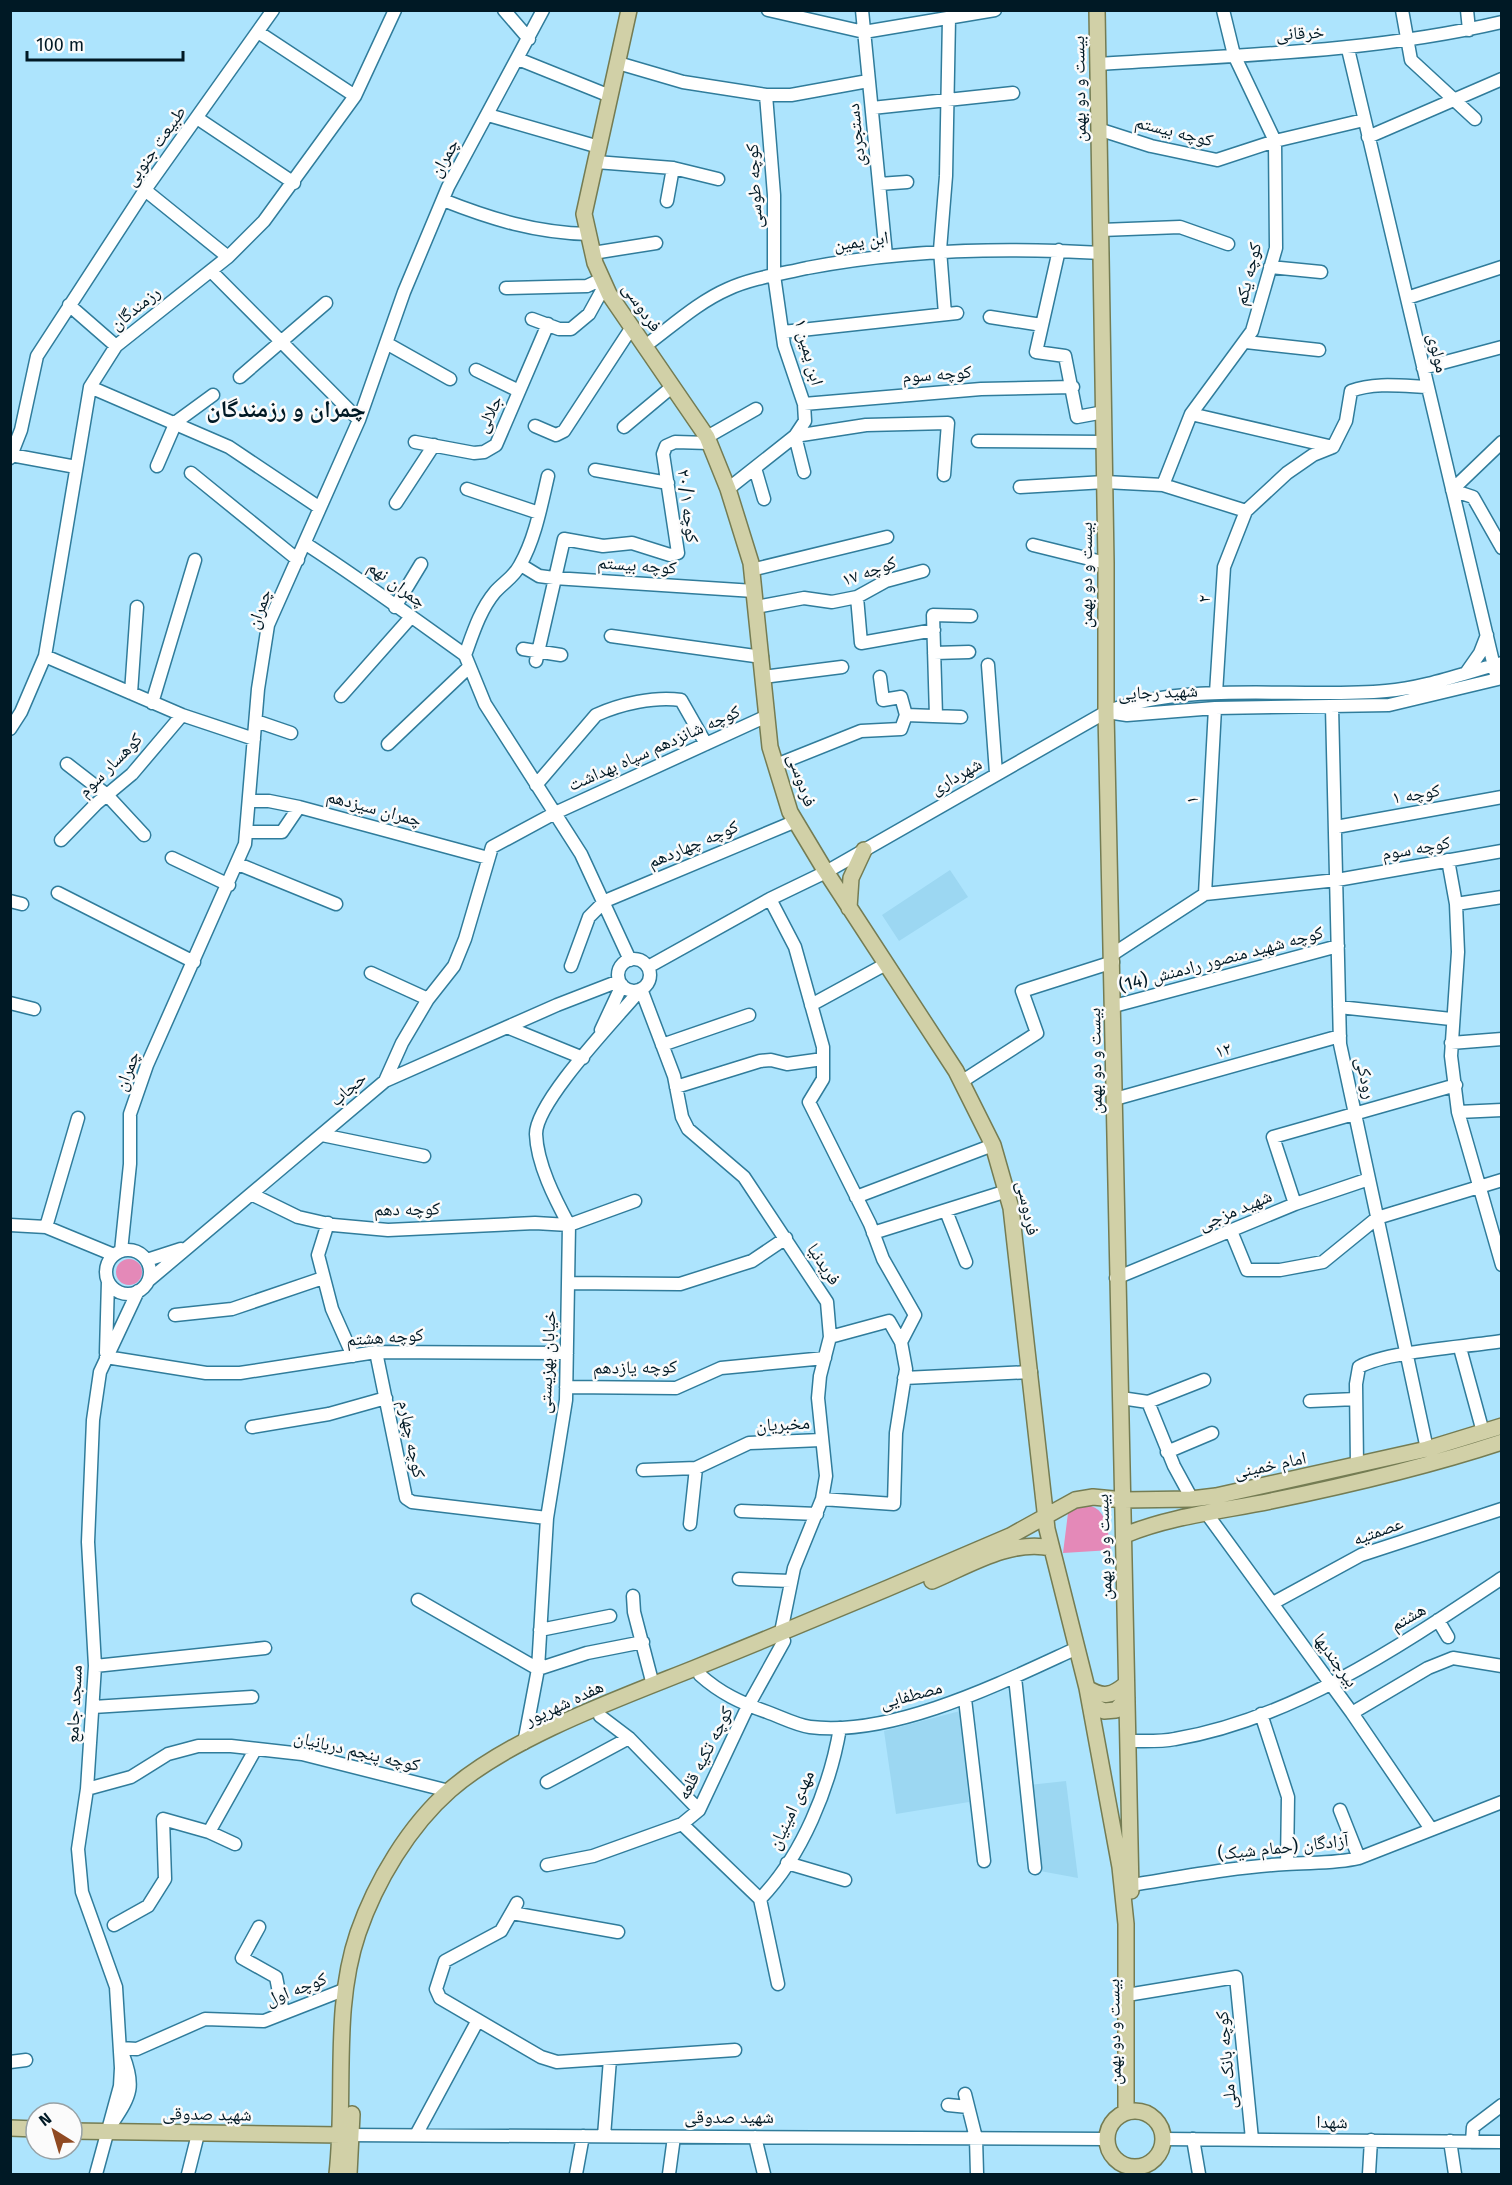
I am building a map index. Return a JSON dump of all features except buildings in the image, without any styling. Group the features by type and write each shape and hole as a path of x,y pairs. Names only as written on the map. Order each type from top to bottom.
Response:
{"main road":[{"name":"فردوسی","path":"629,10 584,214 593,252 604,282 708,440 728,489 752,570 770,747 790,812 961,1082 993,1145 1011,1208 1031,1372 1044,1516 1051,1548"},
{"name":"بیست و دو بهمن","path":"1097,10 1105,482 1106,712 1114,1006 1116,1278 1125,1535 1133,1994 1130,2111"},
{"path":"849,908 851,878 864,850"},
{"name":"امام خمینی","path":"1044,1516 1075,1500 1093,1497 1124,1500 1192,1499 1282,1483 1427,1449 1502,1426"},
{"name":"امام خمینی","path":"1125,1535 1157,1522 1207,1514 1431,1465 1502,1442"},
{"name":"هفده شهریور","path":"347,2135 346,1989 358,1934 380,1884 409,1838 449,1791 487,1764 699,1675 1011,1536 1044,1516"},
{"name":"هفده شهریور","path":"347,2135 355,1990 366,1936 399,1867 455,1797 525,1747 653,1685 1011,1548 1030,1545 1051,1548"},
{"name":"بیست و دو بهمن","path":"1051,1548 1091,1706 1120,1867 1126,1924 1130,2111"},
{"path":"1087,1688 1098,1695 1107,1696 1126,1691"},
{"path":"1091,1706 1104,1711 1116,1710 1126,1691"},
{"path":"1130,2111 1152,2115 1158,2122 1163,2139 1158,2156 1135,2171 1112,2156 1106,2139 1112,2122 1130,2111"},
{"name":"شهید صدوقی","path":"84,2132 347,2135"},
{"path":"337,2175 347,2135"},
{"path":"347,2135 349,2175"}],"street":[{"name":"طبیعت جنوبی","path":"11,457 21,430 37,356 145,190 273,10"},
{"name":"رزمندگان","path":"10,729 21,712 45,656 90,387 116,346 228,257 264,221 294,183 355,96 395,10"},
{"path":"504,10 529,39"},
{"name":"چمران","path":"118,1253 130,1164 130,1114 147,1065 238,864 247,832 256,720 268,625 306,544 359,420 386,343 442,200 543,10"},
{"path":"768,10 864,32 995,10"},
{"name":"دستجردی","path":"862,10 886,255"},
{"name":"کوچه یکم","path":"1163,485 1191,414 1252,331 1276,248 1275,141 1234,55 1223,10"},
{"path":"1402,10 1411,60 1475,119"},
{"path":"1467,10 1469,30"},
{"path":"783,332 951,313 940,250 946,176 949,18"},
{"name":"خرقانی","path":"1099,63 1348,48 1409,41 1502,22"},
{"path":"258,32 355,96"},
{"name":"مولوی","path":"1348,48 1487,635 1498,664 1499,679"},
{"path":"518,59 610,96"},
{"path":"618,63 683,82 765,95 791,94 868,81"},
{"path":"1368,137 1502,79"},
{"path":"872,108 1013,93"},
{"name":"کوچه طوسی","path":"765,95 774,195 774,275"},
{"path":"488,115 598,154 718,179"},
{"path":"196,118 294,183"},
{"name":"کوچه بیستم","path":"1098,129 1151,146 1217,160 1275,141 1364,120"},
{"path":"667,201 673,168"},
{"path":"879,184 908,182"},
{"path":"145,190 228,257"},
{"path":"442,200 491,219 524,227 555,233 589,234"},
{"path":"1101,230 1180,227 1228,244"},
{"path":"593,252 656,243"},
{"name":"ابن یمین","path":"645,346 696,308 727,289 774,275 886,255 940,250 1059,250 1102,253"},
{"path":"1059,250 1036,352 1065,356 1077,417 1104,412"},
{"path":"1270,267 1321,272"},
{"path":"1407,298 1502,267"},
{"path":"211,271 359,420"},
{"name":"ابن یمین ۱","path":"774,275 784,345 804,404 805,421 795,436"},
{"path":"506,288 587,286 604,282"},
{"path":"532,319 559,329 571,329 590,314 604,282"},
{"path":"240,377 326,303"},
{"path":"69,305 116,346"},
{"path":"990,317 1042,325"},
{"name":"جلالی","path":"415,442 474,453 484,452 496,445 548,324"},
{"path":"535,426 556,435 564,431 632,327"},
{"path":"1246,342 1319,350"},
{"path":"386,343 450,379"},
{"path":"1423,368 1502,347"},
{"path":"476,370 519,392"},
{"path":"624,427 673,386"},
{"path":"90,387 176,422 229,447 320,508"},
{"name":"کوچه سوم","path":"804,404 981,389 1072,387"},
{"path":"1020,488 1105,482 1163,485 1246,512 1287,473 1313,455 1333,447 1346,421 1351,391 1360,387 1427,387"},
{"path":"157,466 176,422 213,395"},
{"path":"708,440 756,409"},
{"path":"1191,414 1333,447"},
{"path":"728,489 795,436 866,425 948,423 945,475"},
{"path":"795,436 804,472"},
{"name":"کوچه ۲۰/۱","path":"537,656 564,539 603,546 632,543 670,555 678,553 663,454 666,446 675,442 708,440"},
{"path":"978,441 1104,442"},
{"path":"1502,442 1452,490 1473,497 1502,548"},
{"path":"396,503 434,445"},
{"path":"11,457 76,467"},
{"path":"755,468 764,499"},
{"path":"595,470 668,483"},
{"path":"191,473 298,560"},
{"path":"388,744 467,661 480,615 496,591 511,580 521,565 539,513 548,476"},
{"path":"467,489 539,513"},
{"name":"۲","path":"1216,693 1224,567 1246,512"},
{"path":"752,570 887,537"},
{"name":"چمران نهم","path":"306,544 367,583 467,661"},
{"path":"1033,545 1106,563"},
{"path":"152,703 195,560"},
{"path":"395,607 421,564"},
{"name":"کوچه بیستم","path":"521,565 539,576 554,578 754,591"},
{"name":"۱۷ کوچه","path":"756,607 804,598 832,602 857,597 886,581 923,571"},
{"path":"857,597 861,643 934,630"},
{"path":"131,693 137,606"},
{"path":"936,716 933,615 971,616"},
{"path":"341,696 411,616"},
{"path":"1466,673 1487,635"},
{"path":"611,636 762,657"},
{"path":"523,649 537,656 561,655"},
{"path":"934,653 969,652"},
{"path":"45,656 182,715 255,739"},
{"path":"467,661 485,704 555,813 604,901 630,960"},
{"name":"شهید رجایی","path":"1106,712 1130,702 1216,693 1388,692 1498,664"},
{"path":"988,665 996,773"},
{"path":"764,677 842,668"},
{"path":"776,765 861,731 901,729 906,715 901,697 884,700 880,677"},
{"name":"شهید رجایی","path":"1106,712 1127,715 1215,708 1389,705 1499,679"},
{"path":"536,785 596,715 610,709 670,698 681,700 706,744"},
{"name":"رودکی","path":"1332,707 1340,1036 1405,1355 1427,1449"},
{"name":"۱","path":"1205,894 1215,708"},
{"name":"شهرداری","path":"826,872 1106,712"},
{"name":"کوهسار سوم","path":"61,840 132,774 182,715"},
{"path":"906,715 961,717"},
{"name":"کوچه شانزدهم سپاه بهداشت","path":"488,858 492,847 555,813 767,716"},
{"path":"256,720 291,733"},
{"path":"67,764 107,795 144,835"},
{"name":"۱ کوچه","path":"1336,827 1502,797"},
{"name":"چمران سیزدهم","path":"250,801 269,801 299,807 488,858"},
{"path":"247,832 282,832 299,807"},
{"name":"کوچه چهاردهم","path":"604,901 796,821"},
{"name":"کوچه سوم","path":"1205,894 1337,880 1502,851"},
{"path":"172,858 229,885"},
{"path":"385,1081 402,1042 428,999 454,966 465,939 488,858"},
{"path":"1448,860 1456,904 1458,951 1451,1018 1451,1043 1458,1112 1477,1187 1502,1265"},
{"path":"238,864 336,904"},
{"path":"648,967 770,899 826,872"},
{"path":"58,893 194,962"},
{"path":"961,1082 1037,1033 1022,991 1113,958 1205,894"},
{"path":"1456,904 1502,897"},
{"path":"770,899 795,947 823,1047 823,1079 809,1102 873,1233 883,1259 915,1315 901,1342"},
{"path":"571,966 589,917 604,901"},
{"name":"کوچه شهید منصور رادمنش (14)","path":"1114,1006 1338,946"},
{"path":"630,960 640,960 648,967 650,977 642,989 631,991 620,979 630,960"},
{"path":"812,1005 886,963"},
{"path":"371,973 428,999"},
{"name":"حجاب","path":"148,1281 253,1195 385,1081 620,979"},
{"name":"خیابان بهزیستی","path":"595,1042 620,979"},
{"name":"خیابان بهزیستی","path":"525,1747 538,1669 547,1518 566,1387 567,1353 569,1225 550,1184 536,1133 542,1111 595,1042 642,989"},
{"name":"فریدنیا","path":"642,989 663,1045 676,1087 682,1118 688,1129 744,1177 827,1302 830,1337 818,1398 826,1476 822,1500 794,1568 782,1637"},
{"path":"10,1003 34,1009"},
{"path":"1339,1007 1451,1018"},
{"path":"663,1045 749,1015"},
{"path":"507,1027 582,1058"},
{"name":"۱۲","path":"1115,1099 1340,1036"},
{"path":"1451,1043 1502,1039"},
{"path":"676,1087 760,1062 771,1060 787,1064 823,1059"},
{"path":"1295,1204 1273,1137 1456,1085"},
{"path":"1458,1112 1502,1110"},
{"path":"46,1227 78,1118"},
{"path":"322,1135 424,1156"},
{"path":"856,1197 993,1145"},
{"name":"شهید مزجی","path":"1116,1278 1295,1204 1369,1179"},
{"path":"1231,1231 1247,1270 1280,1270 1323,1262 1377,1218 1502,1180"},
{"path":"873,1233 1007,1191"},
{"name":"کوچه دهم","path":"253,1195 298,1217 388,1230 535,1223 569,1225"},
{"path":"569,1225 634,1201"},
{"path":"946,1210 966,1262"},
{"path":"327,1223 318,1255 332,1309 353,1356"},
{"path":"10,1225 46,1227 118,1253 135,1251 147,1260 150,1274 148,1281 138,1291 106,1358"},
{"path":"568,1283 680,1284 752,1261 786,1238"},
{"path":"80,1239 107,1267 106,1358"},
{"path":"147,1260 191,1246"},
{"path":"107,1267 118,1253"},
{"path":"175,1315 232,1309 323,1278"},
{"path":"108,1281 118,1291 124,1293 138,1291"},
{"path":"822,1500 894,1504 896,1434 906,1369 901,1342 889,1321 830,1337"},
{"path":"1358,1466 1356,1400 1359,1367 1368,1362 1405,1355 1502,1341"},
{"path":"1460,1348 1483,1432"},
{"name":"کوچه هشتم","path":"106,1358 206,1373 240,1373 376,1352 567,1353"},
{"name":"کوچه چهارم","path":"376,1352 406,1498 423,1503 547,1518"},
{"name":"مسجد جامع","path":"96,2175 106,2133 127,2100 131,2088 130,2074 120,2048 116,1988 82,1892 78,1849 87,1789 95,1666 88,1542 95,1402 100,1372 106,1358"},
{"name":"کوچه یازدهم","path":"566,1387 676,1388 721,1368 825,1358"},
{"path":"904,1378 1031,1372"},
{"path":"1120,1398 1148,1401 1204,1380"},
{"path":"252,1427 329,1414 386,1398"},
{"path":"1310,1401 1356,1400"},
{"path":"1148,1401 1167,1452 1192,1499"},
{"path":"1167,1452 1212,1432"},
{"name":"مخبریان","path":"643,1470 696,1468 749,1443 821,1440"},
{"path":"690,1524 696,1468"},
{"name":"عصمتیه","path":"1273,1603 1361,1554 1502,1509"},
{"path":"741,1511 817,1514"},
{"name":"بیرجندیها","path":"1207,1514 1352,1713 1431,1829"},
{"name":"هشتم","path":"1129,1742 1173,1740 1223,1728 1262,1714 1329,1684 1438,1620 1502,1578"},
{"path":"739,1579 791,1581"},
{"path":"633,1596 634,1612 653,1685"},
{"path":"418,1600 538,1669 587,1653 643,1642"},
{"path":"540,1630 610,1616"},
{"path":"1438,1620 1448,1637"},
{"path":"699,1675 720,1693 748,1706 782,1637"},
{"path":"95,1666 265,1648"},
{"name":"مصطفایی","path":"748,1706 808,1727 840,1728 876,1723 965,1699 1075,1649"},
{"path":"1352,1713 1428,1668 1453,1658 1502,1666"},
{"path":"1015,1677 1035,1868"},
{"path":"93,1707 252,1697"},
{"path":"965,1699 984,1861"},
{"name":"کوچه تکیه قلعه","path":"547,1865 593,1856 682,1824 699,1810 748,1706"},
{"path":"1262,1714 1288,1797 1287,1864"},
{"path":"600,1716 629,1738 699,1810"},
{"name":"مهدی امینیان","path":"760,1899 772,1887 806,1831 837,1748 840,1728"},
{"path":"547,1782 629,1738"},
{"name":"کوچه پنجم دربانیان","path":"87,1789 131,1777 168,1754 198,1746 231,1746 302,1754 449,1791"},
{"path":"210,1832 255,1750"},
{"name":"آزادگان (حمام شیک)","path":"1131,1885 1287,1864 1336,1863 1359,1858 1405,1842 1431,1829 1502,1802"},
{"path":"1340,1810 1359,1858"},
{"path":"114,1924 148,1906 165,1880 163,1819 210,1832 235,1844"},
{"path":"682,1824 760,1899 778,1984"},
{"path":"787,1863 845,1880"},
{"path":"618,1932 515,1908 501,1931 445,1961 436,1989 440,1998 542,2057 557,2062 735,2050"},
{"path":"259,1927 242,1958 276,1977 283,2013"},
{"name":"کوچه بانک ملی","path":"1133,1994 1236,1977 1252,2139"},
{"name":"کوچه اول","path":"120,2048 137,2049 205,2019 264,2020 346,1989"},
{"path":"416,2135 478,2020"},
{"path":"604,2136 610,2059"},
{"path":"10,2062 26,2060"},
{"path":"965,2094 976,2138 977,2175"},
{"path":"948,2105 968,2108"},
{"path":"1473,2142 1473,2127 1502,2105"},
{"path":"188,2175 198,2134"},
{"name":"شهید صدوقی","path":"347,2135 1106,2139"},
{"path":"576,2175 583,2136"},
{"path":"669,2175 674,2137"},
{"path":"755,2137 764,2175"},
{"name":"شهدا","path":"1163,2139 1502,2142"},
{"path":"1193,2139 1199,2175"},
{"path":"1370,2175 1371,2140"},
{"path":"1450,2141 1455,2175"}],"shaded area":[{"path":"950,870 968,897 899,941 882,915"},
{"path":"129,1259 138,1263 142,1272 138,1281 129,1285 120,1281 116,1272 120,1263"},
{"path":"1084,1505 1092,1506 1102,1514 1111,1550 1063,1553 1068,1513 1071,1509"},
{"path":"960,1711 969,1802 896,1814 884,1731"},
{"path":"1066,1781 1078,1878 1040,1871 1029,1785"}],"district":[{"name":"چمران و رزمندگان","path":"286,409"}]}
